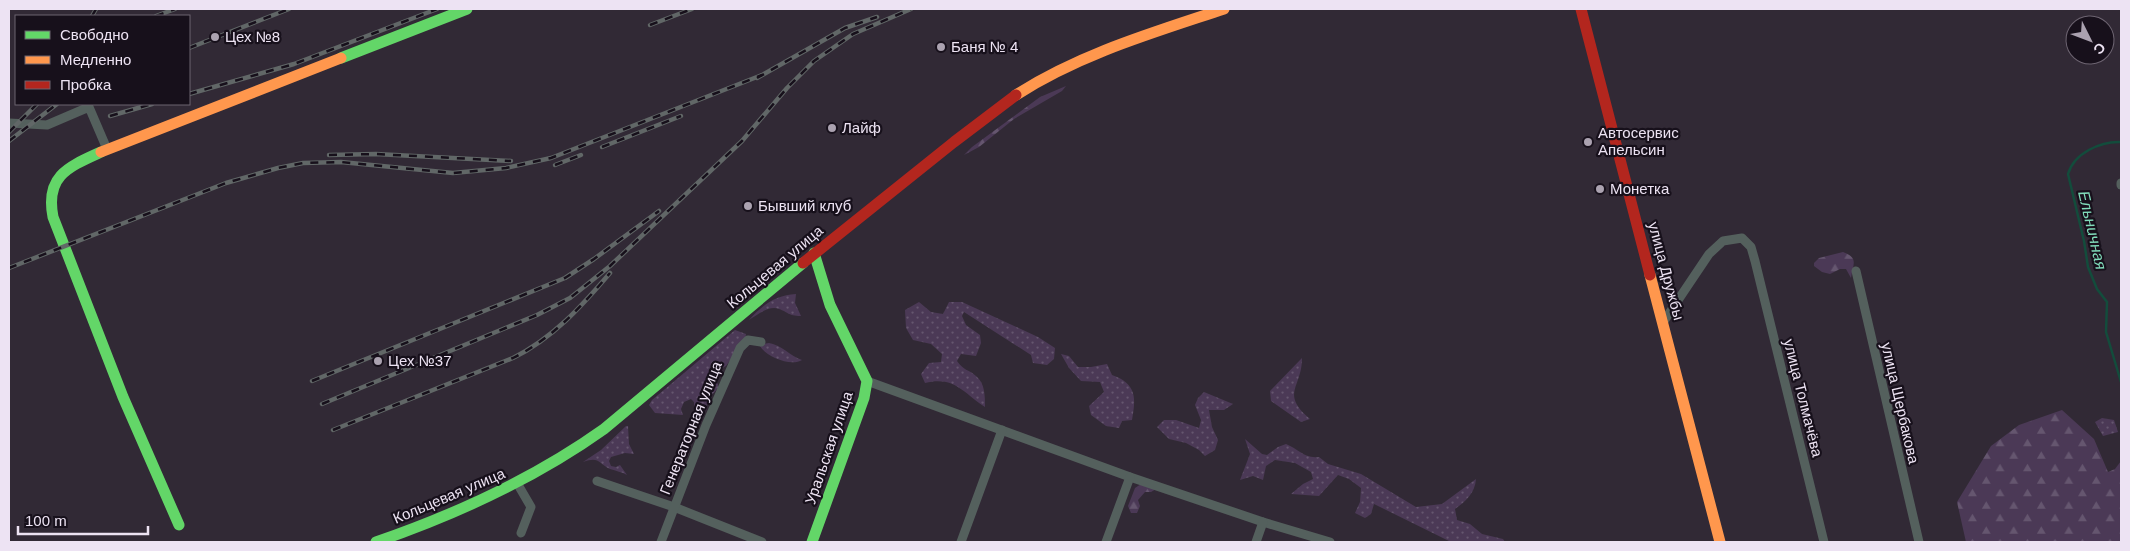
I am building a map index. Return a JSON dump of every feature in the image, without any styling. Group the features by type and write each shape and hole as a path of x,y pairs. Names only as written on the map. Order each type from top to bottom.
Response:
{"street":[{"path":"179,525 123,397 49,203 50,192 60,174 81,161 107,149 467,9"},
{"name":"Кольцевая улица","path":"376,542 452,514 517,483 581,447 604,430 814,253 955,141 1036,83 1070,65 1101,52 1224,9"},
{"name":"улица Дружбы","path":"1581,9 1595,68 1664,321 1720,542"},
{"path":"9,123 47,125 89,107 107,149"},
{"name":"улица Толмачёва","path":"1664,321 1710,254 1723,241 1742,238 1751,247 1824,542"},
{"name":"Уральская улица","path":"812,542 864,398 867,381 830,305 814,253"},
{"name":"улица Щербакова","path":"1856,271 1919,542"},
{"name":"Генераторная улица","path":"661,542 706,424 740,348 748,340 761,342"},
{"path":"867,381 1130,477 1263,522 1330,542"},
{"path":"961,542 1002,430"},
{"path":"1106,542 1130,477"},
{"path":"597,481 674,507 762,542"},
{"path":"517,483 531,507 521,533"},
{"path":"1256,542 1263,522"}],"green space":[{"path":"1066,86 1062,91 1014,119 979,147 964,155 972,147 1040,97"},
{"path":"1843,252 1848,254 1854,262 1851,278 1846,269 1840,269 1830,274 1822,272 1814,266 1814,263 1819,258"},
{"path":"796,294 795,303 801,316 791,315 779,309 771,308 749,320 770,302 782,296"},
{"path":"919,302 931,312 943,314 949,302 962,302 1038,337 1055,348 1054,359 1047,365 1033,363 1031,355 964,312 962,316 966,325 980,335 981,343 976,356 961,354 957,361 981,382 985,394 985,407 951,384 935,381 925,383 921,374 929,363 941,362 942,354 931,344 913,340 906,328 905,310"},
{"path":"735,330 746,334 745,340 726,366 707,376 718,384 718,388 708,399 707,409 701,414 694,412 694,402 691,399 684,402 681,409 683,415 655,413 649,405 652,400"},
{"path":"769,343 802,360 785,362 773,357 760,346"},
{"path":"1061,354 1069,356 1078,367 1107,364 1112,375 1126,383 1133,393 1132,420 1122,421 1119,428 1106,426 1091,415 1089,406 1104,392 1100,382 1081,381 1069,368"},
{"path":"1302,358 1294,396 1296,403 1310,419 1301,422 1271,401 1270,391"},
{"path":"1204,392 1233,404 1224,410 1209,410 1212,427 1218,440 1215,450 1205,456 1199,450 1186,443 1169,439 1157,427 1164,420 1176,420 1199,428 1201,420 1195,405 1198,398"},
{"path":"2062,410 2094,439 2108,472 2115,469 2121,461 2121,542 1966,542 1957,502 1991,446 2019,425"},
{"path":"2102,418 2114,420 2118,432 2103,436 2095,422"},
{"path":"628,426 629,444 634,454 625,453 611,457 609,461 611,466 616,467 620,465 627,475 610,469 595,460 583,462 601,450"},
{"path":"1245,439 1262,454 1267,455 1286,444 1309,457 1319,457 1328,464 1361,474 1416,507 1442,504 1476,479 1474,488 1469,496 1455,509 1457,520 1470,524 1482,534 1503,539 1505,542 1451,542 1374,504 1371,514 1365,518 1355,513 1360,502 1361,488 1349,479 1338,475 1319,496 1291,494 1303,484 1313,479 1311,472 1295,463 1275,460 1266,466 1263,480 1253,476 1240,480 1250,454"},
{"path":"1141,484 1156,489 1151,492 1145,492 1138,500 1140,506 1137,513 1131,513 1128,506 1135,488"}],"waterway":[{"name":"Ельничная","path":"2121,142 2097,146 2082,154 2071,167 2068,174 2084,241 2088,267 2097,289 2107,302 2106,332 2121,382"}],"railway":[{"path":"93,15 96,9"},
{"path":"159,15 175,9"},
{"path":"190,48 289,9"},
{"path":"190,94 294,64 437,9"},
{"path":"650,25 692,9"},
{"path":"322,404 537,315 570,298 610,266 742,141 787,88 814,61 853,34 911,9"},
{"path":"757,78 845,28 877,17"},
{"path":"9,268 226,183 278,168 303,163 341,162 453,173 506,168 551,158 762,75"},
{"path":"9,132 36,105"},
{"path":"9,141 56,105"},
{"path":"110,116 148,105"},
{"path":"602,147 681,116"},
{"path":"329,155 376,154 511,161"},
{"path":"555,165 581,155"},
{"path":"312,381 565,278 659,211"},
{"path":"333,430 513,358 541,341 566,321 610,273"}],"traffic: fast":[{"path":"341,58 467,9"},
{"path":"101,152 69,168 56,182 52,192 51,203 53,217 123,397 179,525"},
{"path":"812,542 864,398 867,381 830,305 814,253"},
{"path":"376,542 436,520 494,494 577,447 604,429 803,263"}],"traffic: slow":[{"path":"1016,95 1091,56 1143,36 1224,9"},
{"path":"101,152 341,58"},
{"path":"1650,275 1720,542"}],"traffic: jam":[{"path":"1581,9 1650,275"},
{"path":"803,263 1016,95"}],"place":[{"name":"Цех №8","path":"215,37"},
{"name":"Баня № 4","path":"941,47"},
{"name":"Лайф","path":"832,128"},
{"name":"Автосервис Апельсин","path":"1588,142"},
{"name":"Монетка","path":"1600,189"},
{"name":"Бывший клуб","path":"748,206"},
{"name":"Цех №37","path":"378,361"}]}
